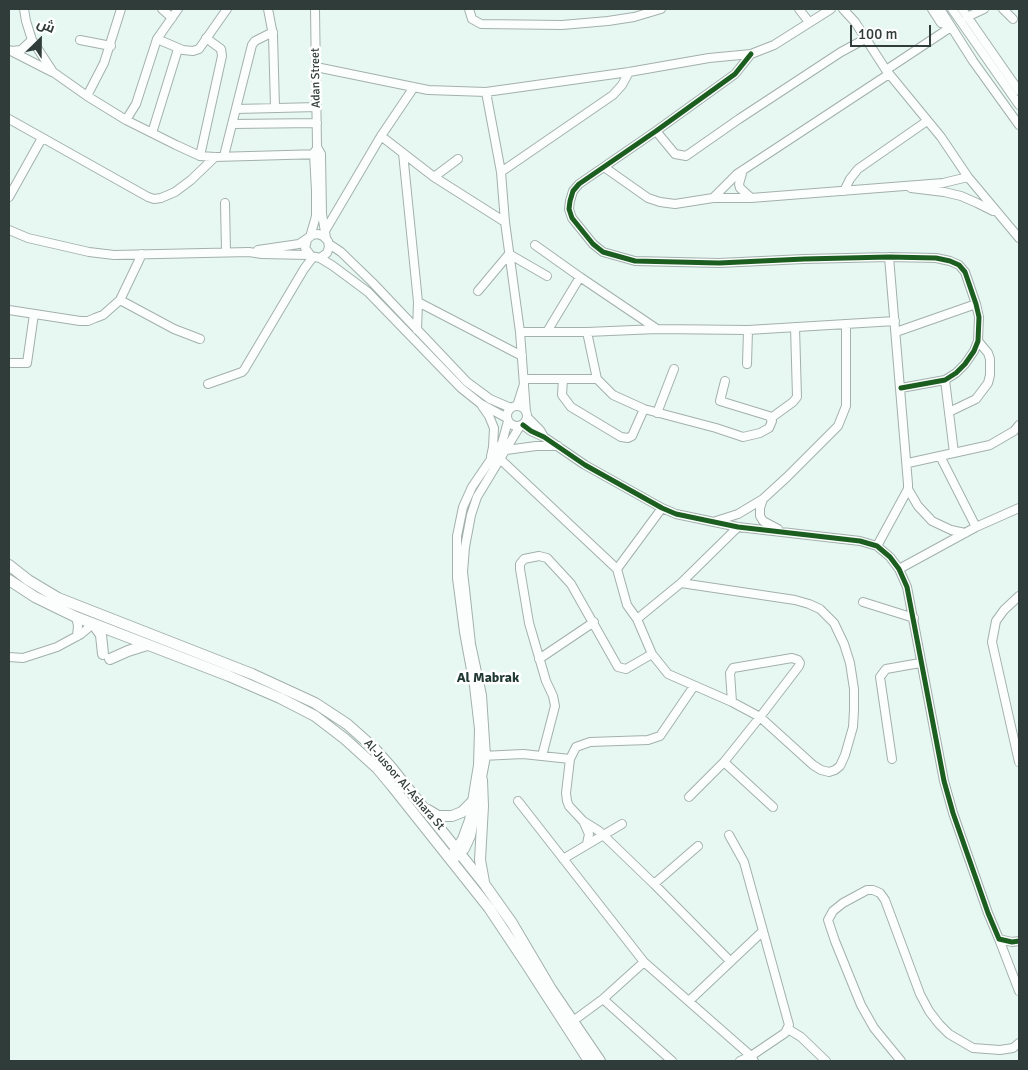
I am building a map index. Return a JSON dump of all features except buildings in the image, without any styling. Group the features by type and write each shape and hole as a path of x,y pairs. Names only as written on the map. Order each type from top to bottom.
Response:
{"main road":[{"name":"Al-Jusoor Al-Ashara St","path":"9,565 28,580 58,598 294,692 346,724 374,748 459,850 512,922 551,989 600,1061"},
{"name":"Al-Jusoor Al-Ashara St","path":"9,580 35,597 76,617 229,676 298,706 332,728 377,768 450,859 504,930 589,1061"},
{"path":"121,635 122,623"},
{"path":"93,624 103,642 107,656 147,645"},
{"path":"121,635 132,627"},
{"path":"482,780 483,806 480,860 485,885"},
{"path":"422,806 432,814 448,817 462,812 472,802"}],"street":[{"path":"24,9 32,40 53,72"},
{"path":"87,96 111,46 121,9"},
{"path":"162,9 172,18"},
{"path":"126,120 136,104 157,39 178,9"},
{"path":"157,39 178,48 193,51 198,49 227,9"},
{"path":"268,9 273,32 275,107"},
{"name":"Adan Street","path":"308,239 316,216 317,106 315,9"},
{"path":"469,9 472,19 481,24 552,24 608,21 634,17 661,9"},
{"path":"799,9 809,22"},
{"path":"316,67 428,90 486,92 629,72 709,58 751,54 774,45 831,9"},
{"path":"843,9 855,22 887,72 999,216 1019,238"},
{"path":"932,9 941,23 950,27"},
{"path":"940,9 972,61 1019,125"},
{"path":"952,9 1019,104"},
{"path":"962,9 1019,91"},
{"path":"968,17 984,9"},
{"path":"1003,9 1013,19"},
{"path":"713,198 743,170 950,27"},
{"path":"224,156 252,45 255,41 273,32"},
{"path":"200,156 222,56 220,49 206,38"},
{"path":"656,131 675,154 686,156 739,118 841,52 865,39"},
{"path":"10,51 20,50 32,40"},
{"path":"80,40 111,46"},
{"path":"152,132 178,48"},
{"path":"10,51 53,72 126,120 200,156 215,158 317,152"},
{"path":"751,54 735,74 579,184 573,191 569,209 572,218 592,244 604,252 635,261 719,263 889,257 936,258 959,265 965,272 979,317 978,341 974,351 965,364 945,380 901,388"},
{"path":"501,172 613,95 622,86 629,72"},
{"path":"249,252 314,257 327,253 327,238 381,136 414,87"},
{"path":"450,859 459,850 467,846 471,836 482,780 482,695 471,644 463,572 468,532 477,497 524,420 524,381 520,332 505,222 501,172 486,92"},
{"path":"236,109 317,106"},
{"path":"9,119 154,199 162,198 175,192 215,158"},
{"path":"844,191 852,175 862,166 927,121"},
{"path":"232,124 317,123"},
{"path":"381,136 434,177 505,222"},
{"path":"9,197 42,138"},
{"name":"Adan Street","path":"317,152 327,238"},
{"path":"403,153 403,170 418,302 417,330"},
{"path":"434,177 458,159"},
{"path":"604,167 648,198 674,204 713,198 751,198 942,183 968,177"},
{"path":"743,170 739,184 740,188 742,192 751,198"},
{"path":"897,187 944,192 961,196 985,206 999,216"},
{"path":"225,203 226,252"},
{"path":"9,230 28,238 89,252 114,255 249,252 292,246 318,234 327,238 372,282 456,372 479,392 490,399 522,408 524,420 540,430 544,437 585,466 676,514 738,527 851,539 877,546 890,557 899,569 907,587 914,618 920,663 947,789 985,904 1017,978 1019,991"},
{"path":"308,239 305,248 314,257 333,266 368,292 447,375 481,404 515,426 524,420"},
{"path":"535,245 657,329"},
{"path":"9,310 88,321 103,315 120,300 142,254"},
{"path":"509,254 547,276"},
{"path":"478,291 509,254"},
{"path":"208,384 244,370 304,269 314,257"},
{"path":"877,546 908,489 908,463 889,257"},
{"path":"548,330 580,277"},
{"path":"120,300 174,329 200,340"},
{"path":"418,302 522,356"},
{"path":"896,332 976,304"},
{"path":"9,363 28,363 34,314"},
{"path":"520,332 657,329 748,330 895,322"},
{"path":"713,522 738,514 762,499 787,478 838,426 846,406 846,324"},
{"path":"771,418 793,402 797,396 795,327"},
{"path":"747,364 748,330"},
{"path":"587,332 597,380 613,394 644,409 743,437 760,433 770,428 771,418"},
{"path":"949,412 976,399 988,383 990,359 988,353 978,341"},
{"path":"657,413 674,369"},
{"path":"563,379 562,395 571,407 621,437 628,438 632,436 644,409"},
{"path":"524,381 597,380"},
{"path":"945,380 954,453"},
{"path":"459,850 466,829 482,756 476,697 464,632 457,578 457,536 463,506 472,487 502,443 508,420 508,412 514,407 524,381"},
{"path":"725,381 719,399 721,402 767,415 771,418"},
{"path":"481,404 494,428 490,460"},
{"path":"908,463 990,445 1014,431 1019,425"},
{"path":"506,450 558,446"},
{"path":"940,456 976,527"},
{"path":"500,459 617,569 626,605 637,619 652,654 668,674 732,702 760,717 820,770 829,772 840,766 853,727 854,689 847,654 834,623 820,610 802,602 681,583"},
{"path":"908,489 918,506 932,521 951,530 965,533"},
{"path":"762,499 760,516 763,521 788,533"},
{"path":"617,569 662,508"},
{"path":"899,569 976,527 1019,508"},
{"path":"637,619 681,583 738,527"},
{"path":"542,756 555,706 529,623 520,569 520,564 524,559 539,556 547,558 571,584 618,667 626,669 652,654"},
{"path":"1019,596 1004,610 996,621 992,642 1019,762"},
{"path":"863,602 914,618"},
{"path":"76,617 78,626 76,636"},
{"path":"539,659 594,622"},
{"path":"9,657 23,658 57,647 93,624"},
{"path":"689,797 724,762 799,666 800,662 792,658 733,668 730,673 732,702"},
{"path":"892,759 880,677 886,670 920,663"},
{"path":"694,686 660,736 648,740 585,743 576,747 570,759 566,793 569,806 583,821 604,836 730,961"},
{"path":"482,756 505,754 570,759"},
{"path":"724,762 773,806"},
{"path":"518,801 644,962 752,1059"},
{"path":"583,821 589,834 587,844"},
{"path":"563,859 622,824"},
{"path":"729,835 744,862 789,1021 788,1029 782,1036 752,1059 740,1061"},
{"path":"654,884 698,846"},
{"path":"901,1061 874,1028 861,1005 838,950 828,920 833,911 843,903 867,890 880,893 884,900 920,994 939,1024 949,1034 973,1048 1000,1050 1013,1048 1019,1043"},
{"path":"689,1001 763,931"},
{"path":"999,939 1012,942 1019,940"},
{"path":"573,1021 603,999 644,962"},
{"path":"603,999 672,1061"},
{"path":"788,1029 801,1037 826,1061"}],"cycle path":[{"path":"751,54 735,74 579,184 573,191 570,201 569,209 572,218 593,244 603,252 635,261 719,263 889,257 936,258 959,265 965,272 979,317 978,341 974,351 965,364 945,380 901,388"},
{"path":"523,425 585,465 676,514 738,527 860,541 877,546 890,557 899,569 907,587 944,781 953,813 999,939 1012,942 1019,941"}],"district":[{"name":"Al Mabrak","path":"488,678"}]}
